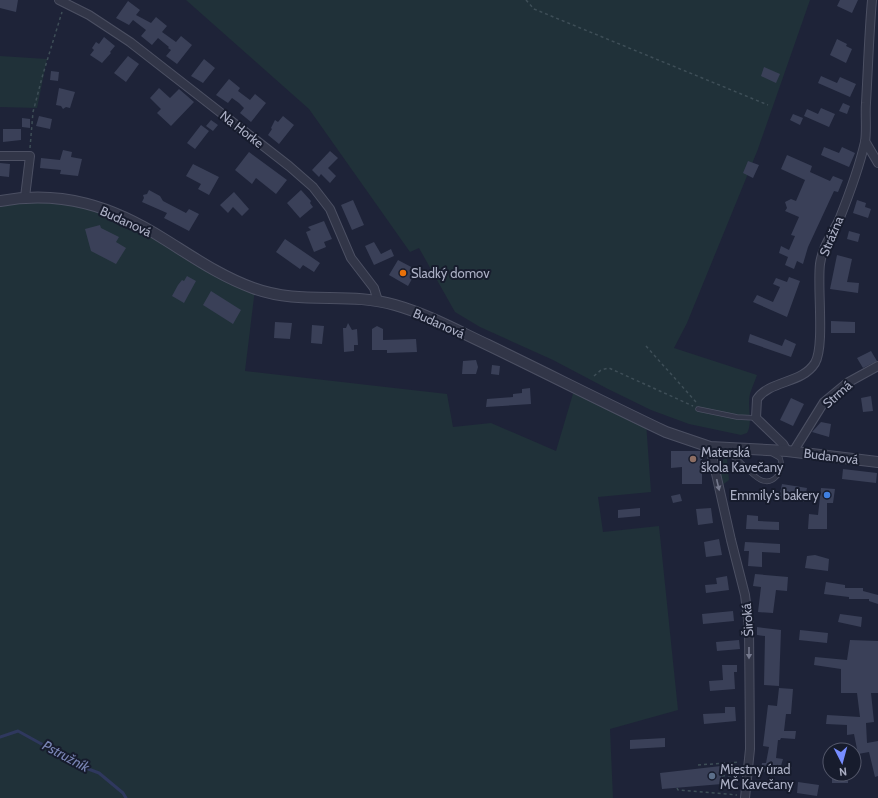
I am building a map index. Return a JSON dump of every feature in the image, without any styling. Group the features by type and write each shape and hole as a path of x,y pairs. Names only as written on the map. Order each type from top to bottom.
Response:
{"street":[{"name":"Strážna","path":"756,418 755,408 760,395 775,386 797,378 815,363 818,350 820,318 820,263 824,250 842,210 865,141 872,0"},
{"name":"Na Horke","path":"62,1 89,15 130,42 309,183 330,209 352,258 374,288 378,300"},
{"path":"865,141 878,163"},
{"path":"0,156 30,156 25,197"},
{"name":"Budanová","path":"0,201 25,197 70,199 133,221 229,279 261,291 297,298 378,300 420,314 575,387 666,432 710,447 790,452 878,462"},
{"name":"Strmá","path":"790,452 824,402 847,383 878,366"},
{"path":"756,418 790,452"},
{"name":"Široká","path":"710,447 745,595 749,627 749,761 745,797"}],"lane":[{"path":"698,409 736,417 756,418"},
{"path":"710,447 738,460 754,476 765,482 777,477 782,466 780,458 769,451"}],"path":[{"path":"526,0 534,9 768,105"},
{"path":"30,156 33,112 62,1"},
{"path":"646,346 704,411"},
{"path":"594,376 601,370 609,368 698,409"},
{"path":"698,765 749,761"},
{"path":"722,776 748,774"},
{"path":"677,788 678,790 745,797"}],"shaded area":[{"path":"186,0 810,0 758,149 687,323 674,348 757,375 749,399 750,424 747,433 741,435 689,424 651,410 553,360 480,327 455,312 419,248 410,252 309,109"},
{"path":"0,56 47,59 37,108 0,107"},
{"path":"25,197 113,213 255,289 245,371 447,394 453,427 491,423 556,451 575,387 646,422 651,492 598,497 603,532 659,526 678,710 610,729 613,798 0,798 0,201"},
{"path":"725,458 727,459 729,480 721,486 721,464"}],"building":[{"path":"0,0 18,0 16,12 0,8"},
{"path":"840,0 858,0 852,13 837,6"},
{"path":"128,1 140,10 136,15 151,23 156,17 167,26 162,32 176,42 181,36 192,45 177,64 166,56 171,50 158,38 152,45 141,36 146,30 133,20 129,25 116,18"},
{"path":"104,37 115,46 102,63 90,55 94,50 92,48 96,42 99,44"},
{"path":"837,39 847,44 846,46 852,49 846,63 830,55"},
{"path":"128,56 139,64 126,82 114,73"},
{"path":"204,59 215,68 203,83 191,76"},
{"path":"764,67 780,74 776,83 761,76"},
{"path":"51,71 59,72 58,81 50,80"},
{"path":"821,76 837,83 840,77 856,84 850,97 818,83"},
{"path":"229,79 240,88 238,91 250,100 255,94 266,103 251,122 240,113 244,108 239,103 232,98 228,103 216,95"},
{"path":"59,88 75,92 70,108 66,107 63,109 61,106 56,105"},
{"path":"159,88 170,98 179,89 194,102 171,126 157,113 161,109 150,98"},
{"path":"843,103 850,106 847,114 839,111"},
{"path":"821,108 835,114 829,127 804,116 807,109 818,114"},
{"path":"793,114 803,118 800,125 790,120"},
{"path":"39,116 52,119 50,129 36,126"},
{"path":"283,116 294,125 279,144 268,135 275,120 278,122"},
{"path":"22,118 30,119 30,128 22,127"},
{"path":"211,120 218,125 213,131 206,126"},
{"path":"201,125 209,131 195,149 187,143"},
{"path":"3,129 21,129 21,140 3,142"},
{"path":"824,147 839,153 842,147 855,153 849,167 821,155"},
{"path":"63,150 72,152 71,157 82,159 78,176 60,174 61,170 40,168 41,158 60,160"},
{"path":"330,151 338,158 328,168 336,176 330,183 321,174 319,177 312,170"},
{"path":"249,152 287,180 276,194 256,178 252,184 235,170"},
{"path":"787,155 812,166 810,172 830,181 833,176 843,180 838,192 834,191 808,247 803,264 797,261 794,269 785,265 788,257 779,253 781,246 789,250 795,236 791,235 799,217 785,211 787,208 785,202 791,199 796,201 805,180 781,169"},
{"path":"748,161 759,165 753,178 743,173"},
{"path":"0,163 10,164 9,177 0,176"},
{"path":"193,164 219,177 209,195 198,189 201,184 186,176"},
{"path":"149,190 160,196 163,201 186,213 189,209 199,214 189,231 164,218 167,213 142,202 144,198 143,195 147,194"},
{"path":"301,190 311,201 310,203 313,207 300,218 287,203"},
{"path":"234,192 249,209 242,216 233,207 228,213 220,205"},
{"path":"353,200 364,225 352,230 341,205"},
{"path":"857,200 866,203 865,207 871,209 868,218 853,213"},
{"path":"324,221 332,239 324,242 326,247 314,252 306,232 311,230 308,227"},
{"path":"100,225 101,228 119,237 116,242 126,248 116,264 91,251 85,229"},
{"path":"849,231 860,234 858,242 847,239"},
{"path":"285,239 320,263 314,272 303,265 300,269 276,252"},
{"path":"374,242 381,254 391,249 394,256 374,265 365,246"},
{"path":"837,255 852,259 847,282 859,283 858,293 830,289"},
{"name":"Sladký domov","path":"398,260 417,270 408,286 389,275"},
{"path":"187,276 196,281 184,303 172,296 178,285 182,280 184,281"},
{"path":"789,277 800,281 787,317 753,302 757,295 773,302 780,287 773,284 776,278 787,282"},
{"path":"211,291 241,310 233,324 203,305"},
{"path":"831,321 855,322 855,333 831,333"},
{"path":"275,322 292,323 290,339 274,338"},
{"path":"348,323 352,330 357,329 358,345 354,345 354,351 344,352 343,328 346,328"},
{"path":"312,325 324,326 322,344 311,343"},
{"path":"377,326 383,329 383,340 416,339 417,352 387,353 387,350 372,350 372,329"},
{"path":"750,334 782,346 785,339 796,344 791,357 748,342"},
{"path":"871,351 877,361 863,368 857,358"},
{"path":"476,360 478,367 476,374 462,374 463,361"},
{"path":"492,365 500,366 499,375 491,374"},
{"path":"530,388 531,404 486,407 487,399 513,397 513,394 522,393 522,389"},
{"path":"871,396 873,411 863,412 861,398"},
{"path":"791,398 804,404 793,426 780,420"},
{"path":"821,422 831,424 829,437 812,432"},
{"path":"671,451 702,451 702,484 682,484 682,467 671,468"},
{"path":"843,469 877,473 876,483 842,479"},
{"path":"782,484 807,488 804,502 779,498"},
{"path":"821,488 835,489 833,503 827,503 827,529 808,529 809,514 818,515"},
{"path":"680,494 682,501 673,503 671,496"},
{"path":"640,508 640,516 618,518 618,510"},
{"path":"711,508 713,523 698,525 696,509"},
{"path":"747,515 758,516 758,521 779,522 779,530 746,529"},
{"path":"719,539 722,555 706,557 704,542"},
{"path":"745,542 780,544 780,553 762,552 762,567 748,566 749,551 744,551"},
{"path":"815,555 829,559 828,571 805,568 807,556"},
{"path":"755,574 788,577 787,591 776,590 773,613 758,612 761,587 753,586"},
{"path":"727,576 729,590 706,593 705,585 717,584 716,578"},
{"path":"826,582 845,585 845,588 863,588 863,591 878,595 878,604 869,601 869,599 849,599 849,597 824,594"},
{"path":"733,611 734,621 703,624 702,614"},
{"path":"840,614 862,617 861,627 838,622"},
{"path":"757,627 781,630 779,686 764,685 765,636 757,635"},
{"path":"800,630 828,633 827,643 799,640"},
{"path":"739,640 740,649 717,651 716,642"},
{"path":"850,640 878,641 878,693 871,693 874,722 866,723 867,743 878,741 878,776 875,777 869,752 862,753 862,742 856,742 854,734 847,735 847,725 826,724 827,715 860,717 857,693 841,693 841,669 814,665 815,657 847,660"},
{"path":"722,665 737,665 737,672 734,672 735,689 710,691 709,681 723,680"},
{"path":"779,688 793,689 791,714 786,714 784,731 796,731 795,739 781,738 778,740 776,758 783,759 781,766 792,767 790,776 761,771 762,763 766,763 769,747 763,746 768,705 777,706"},
{"path":"725,707 735,707 736,721 704,724 703,714 725,713"},
{"path":"665,738 665,747 630,749 630,740"},
{"path":"721,766 722,784 662,789 660,773"},
{"path":"798,782 819,785 817,796 797,793"},
{"path":"832,782 848,782 848,783"}],"waterway":[{"name":"Pstružník","path":"0,737 18,731 83,767 99,773 123,793 126,798"}],"place":[{"name":"Sladký domov","path":"403,273"},
{"name":"Materská škola Kavečany","path":"693,459"},
{"name":"Emmily's bakery","path":"827,495"},
{"name":"Miestny úrad MČ Kavečany","path":"712,776"}]}
